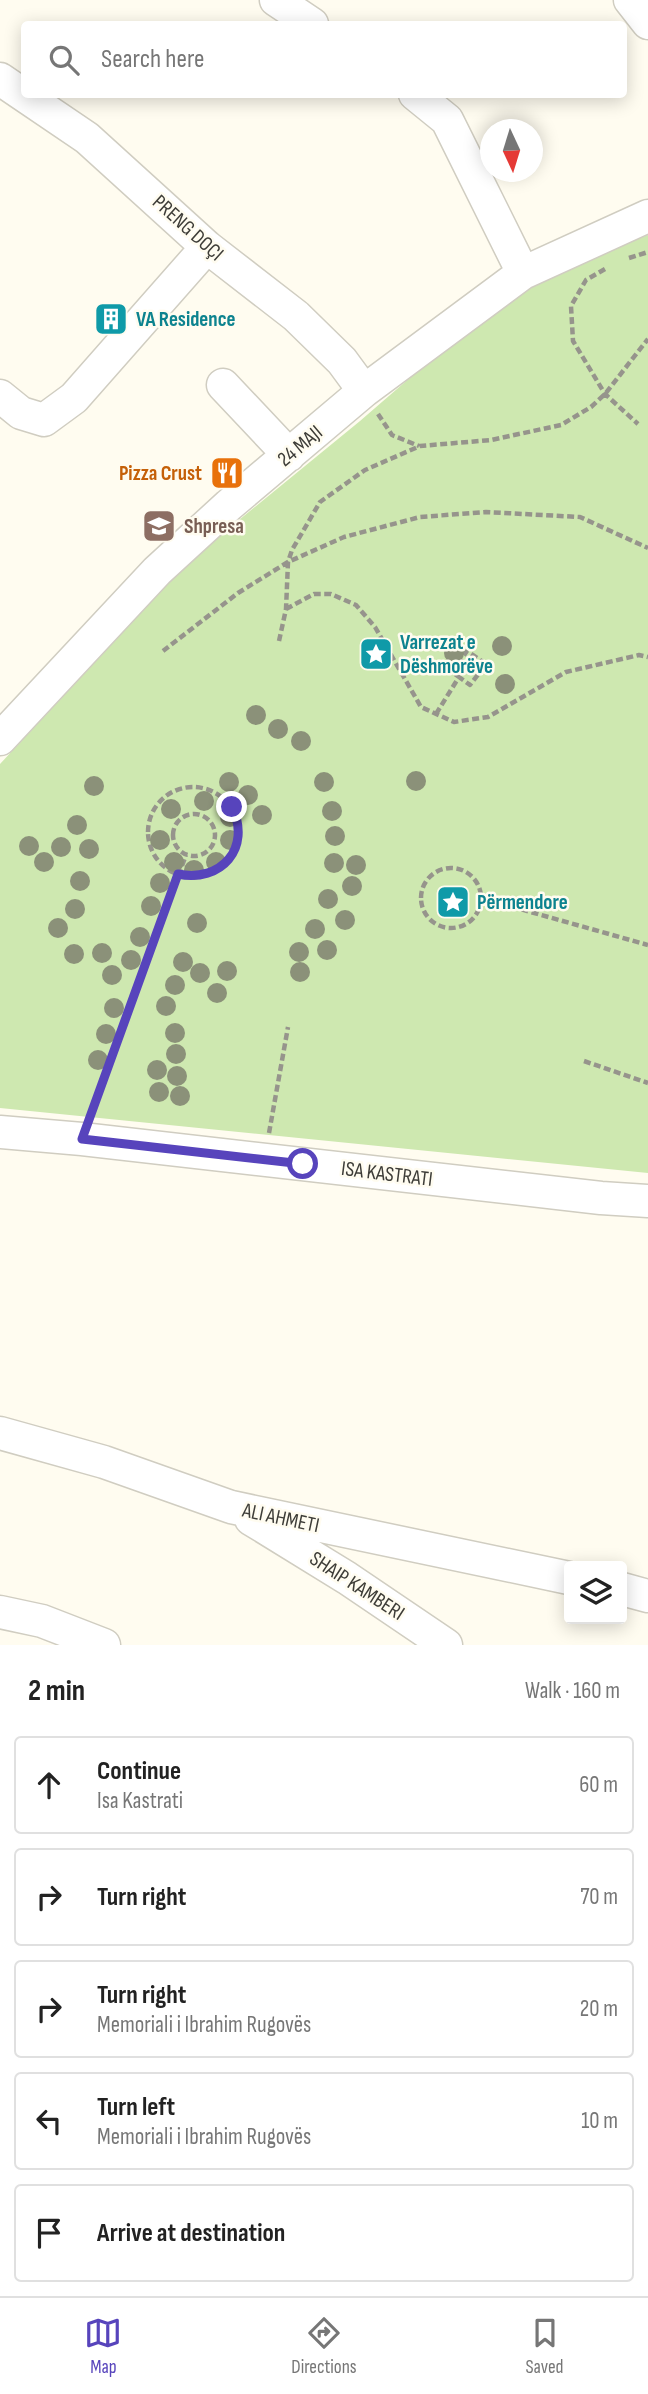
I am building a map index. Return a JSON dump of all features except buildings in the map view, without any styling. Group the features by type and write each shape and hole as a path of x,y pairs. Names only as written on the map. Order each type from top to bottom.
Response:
{"street":[{"path":"276,0 308,21"},
{"path":"630,0 648,23"},
{"name":"PRENG DOÇI","path":"0,79 21,93"},
{"name":"PRENG DOÇI","path":"28,98 87,138 207,247 296,316 342,361 364,391"},
{"path":"420,98 447,120 523,272"},
{"name":"24 MAJI","path":"0,739 157,571 229,505 364,391 523,272 648,216"},
{"path":"0,396 21,413 44,421 74,398 207,247"},
{"path":"223,385 289,455"},
{"name":"ISA KASTRATI","path":"0,1132 648,1201"},
{"name":"ALI AHMETI","path":"0,1433 104,1462 231,1507 564,1577"},
{"name":"SHAIP KAMBERI","path":"231,1507 347,1578 446,1645"},
{"path":"627,1591 648,1596"},
{"path":"0,1612 42,1621 104,1645"}],"path":[{"path":"620,261 648,253"},
{"path":"609,267 586,280 571,306 573,341 605,394 638,425"},
{"path":"279,641 286,609 288,562 292,550 320,502 365,470 420,446 491,440 561,425 591,407 605,394 648,339"},
{"path":"364,391 392,435 420,446"},
{"path":"163,651 238,593 288,562 344,537 420,517 486,512 580,517 648,548"},
{"path":"286,609 314,594 331,594 356,605 375,627 421,707 454,722 488,717 566,672 639,656 648,657"},
{"path":"467,651 486,664 470,685 460,677 452,671 467,651"},
{"path":"436,714 460,677"},
{"path":"203,787 224,798 232,807 239,827 236,848 222,867 211,873 199,876 178,874 162,864 153,853 148,825 152,813 168,794 180,788 203,787"},
{"path":"195,814 208,819 215,831 213,845 204,854 186,855 176,847 174,829 182,818 195,814"},
{"path":"82,1139 186,855"},
{"path":"457,868 473,877 481,898 477,912 471,920 452,928 441,927 425,914 421,904 424,884 431,875 438,870 457,868"},
{"path":"481,898 647,943"},
{"path":"265,1160 288,1027"},
{"path":"584,1062 648,1083"}],"green space":[{"name":"Varrezat e Dëshmorëve","path":"648,235 648,1173 0,1108 0,764 190,560 360,421 516,286"}],"place":[{"name":"VA Residence","path":"111,319"},
{"name":"Pizza Crust","path":"227,473"},
{"name":"Shpresa","path":"159,526"},
{"name":"Varrezat e Dëshmorëve","path":"376,654"},
{"name":"Përmendore","path":"453,902"}],"route":[{"path":"232,807 239,827 239,838 231,857 222,867 211,873 199,876 178,874 82,1139 303,1164"}]}
